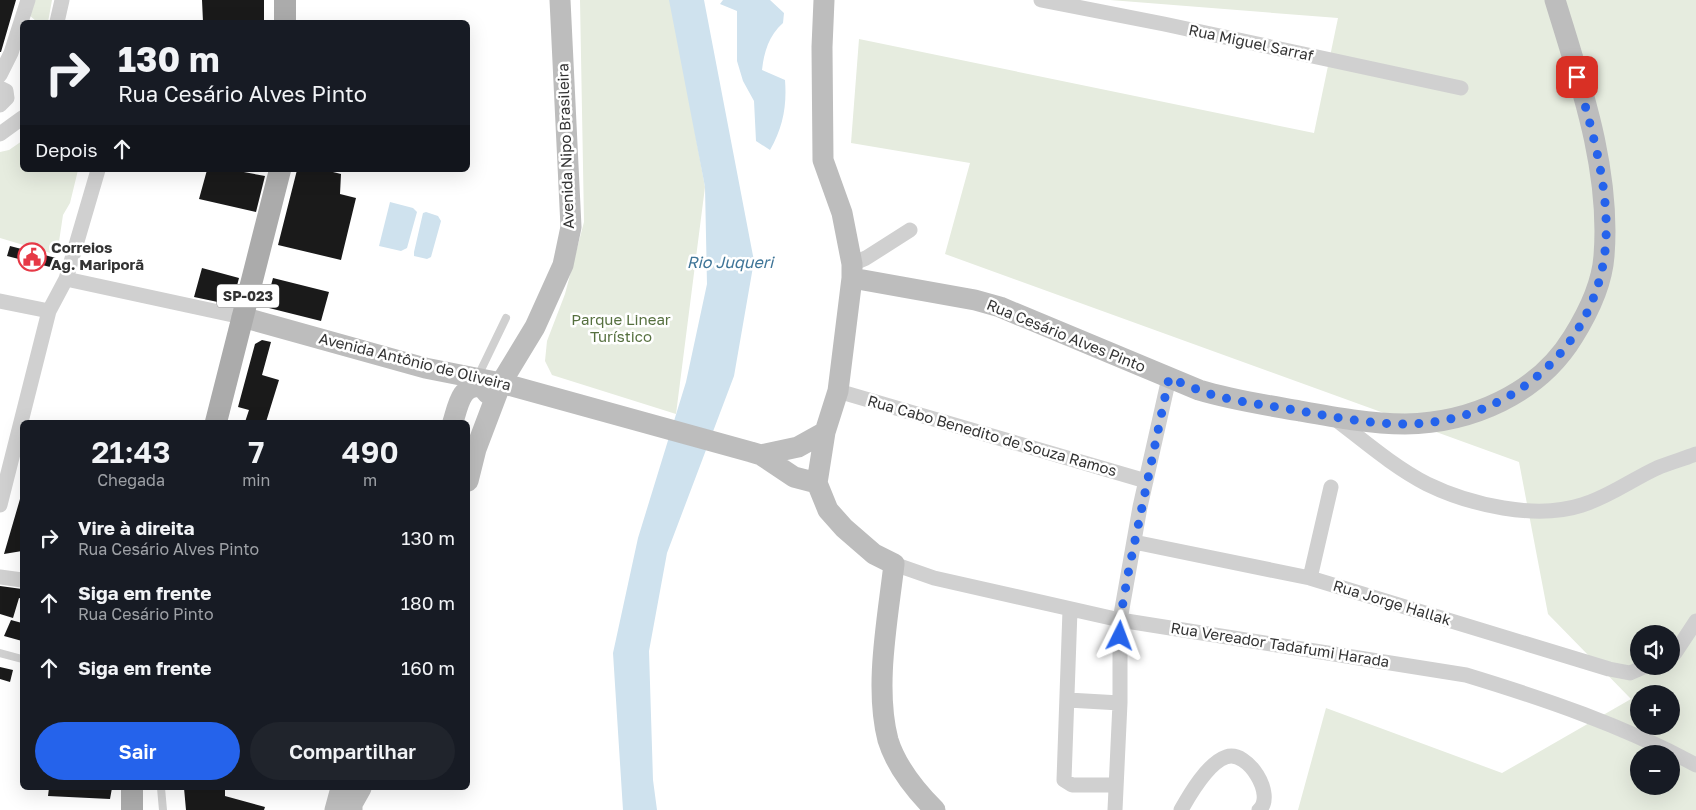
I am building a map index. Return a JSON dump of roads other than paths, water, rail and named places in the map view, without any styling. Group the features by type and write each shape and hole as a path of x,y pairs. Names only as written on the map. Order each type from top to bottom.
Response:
{"main road":[{"path":"285,0 285,20"},
{"name":"SP-023","path":"216,420 279,172"},
{"path":"132,790 132,810"}],"street":[{"path":"22,20 28,0"},
{"path":"57,20 62,0"},
{"name":"Avenida Nipo Brasileira","path":"470,468 472,455 502,383 535,327 563,265 571,227 560,0"},
{"path":"824,0 822,47 823,160 842,213 852,271 838,391 825,432 818,484 828,510 844,528 874,554 894,564 883,682 885,722 889,741 904,771 935,810"},
{"name":"Rua Miguel Sarraf","path":"1041,0 1164,24 1461,88"},
{"name":"Rua Cesário Alves Pinto","path":"852,271 1000,307 1169,378 1226,398 1331,416 1405,424 1457,418 1485,409 1510,397 1535,381 1568,346 1588,312 1604,258 1605,220 1601,173 1588,115 1556,0"},
{"path":"0,75 11,53 20,25"},
{"path":"0,88 6,91 7,98 0,105"},
{"path":"0,505 7,450 49,311 66,279 97,172"},
{"path":"852,271 866,258 910,230"},
{"name":"Avenida Antônio de Oliveira","path":"66,279 242,318 425,368 502,383 756,453 794,477 818,484"},
{"path":"0,302 49,311"},
{"path":"425,368 449,383 452,420"},
{"path":"1115,810 1120,703 1120,620 1146,481 1169,378"},
{"path":"452,420 467,389 475,386 482,387 488,393 489,399 478,429 472,455"},
{"name":"Rua Cabo Benedito de Souza Ramos","path":"838,391 1146,481"},
{"path":"1331,416 1400,467 1428,484 1478,502 1522,510 1552,511 1581,506 1604,497 1657,468 1696,454"},
{"name":"Avenida Antônio de Oliveira","path":"756,453 798,447 825,432"},
{"path":"1310,578 1331,487"},
{"name":"Rua Jorge Hallak","path":"1134,542 1310,578 1610,669 1630,673"},
{"name":"Rua Vereador Tadafumi Harada","path":"894,564 934,578 1120,620 1466,675 1521,691 1620,728 1696,764"},
{"path":"0,577 20,580"},
{"path":"1070,610 1064,780 1072,785 1116,785"},
{"path":"1680,645 1696,621"},
{"path":"1068,700 1120,703"},
{"path":"1181,810 1197,782 1225,757 1234,756 1243,759 1256,772 1266,800 1264,806 1259,810"},
{"path":"335,810 340,790"},
{"path":"352,810 352,804 360,790"}],"lane":[{"path":"477,378 506,318"},
{"path":"0,653 20,658"},
{"path":"161,790 164,810"}],"water":[{"name":"Rio Juqueri","path":"669,0 704,0 754,261 734,376 667,553 649,651 653,780 657,810 623,810 613,653 638,538 686,382 707,284 705,187"},
{"path":"723,0 770,0 784,13 783,23 774,33 768,44 762,70 785,80 783,116 770,150 756,141 754,101 743,81 737,61 737,11 720,4"},
{"path":"390,202 413,208 417,212 407,248 401,251 379,246"},
{"path":"426,212 438,216 441,221 431,257 427,259 414,256 423,213"}],"place":[{"name":"Correios Ag. Mariporã","path":"32,257"}],"park label":[{"name":"Parque Linear Turístico","path":"621,328"}]}
